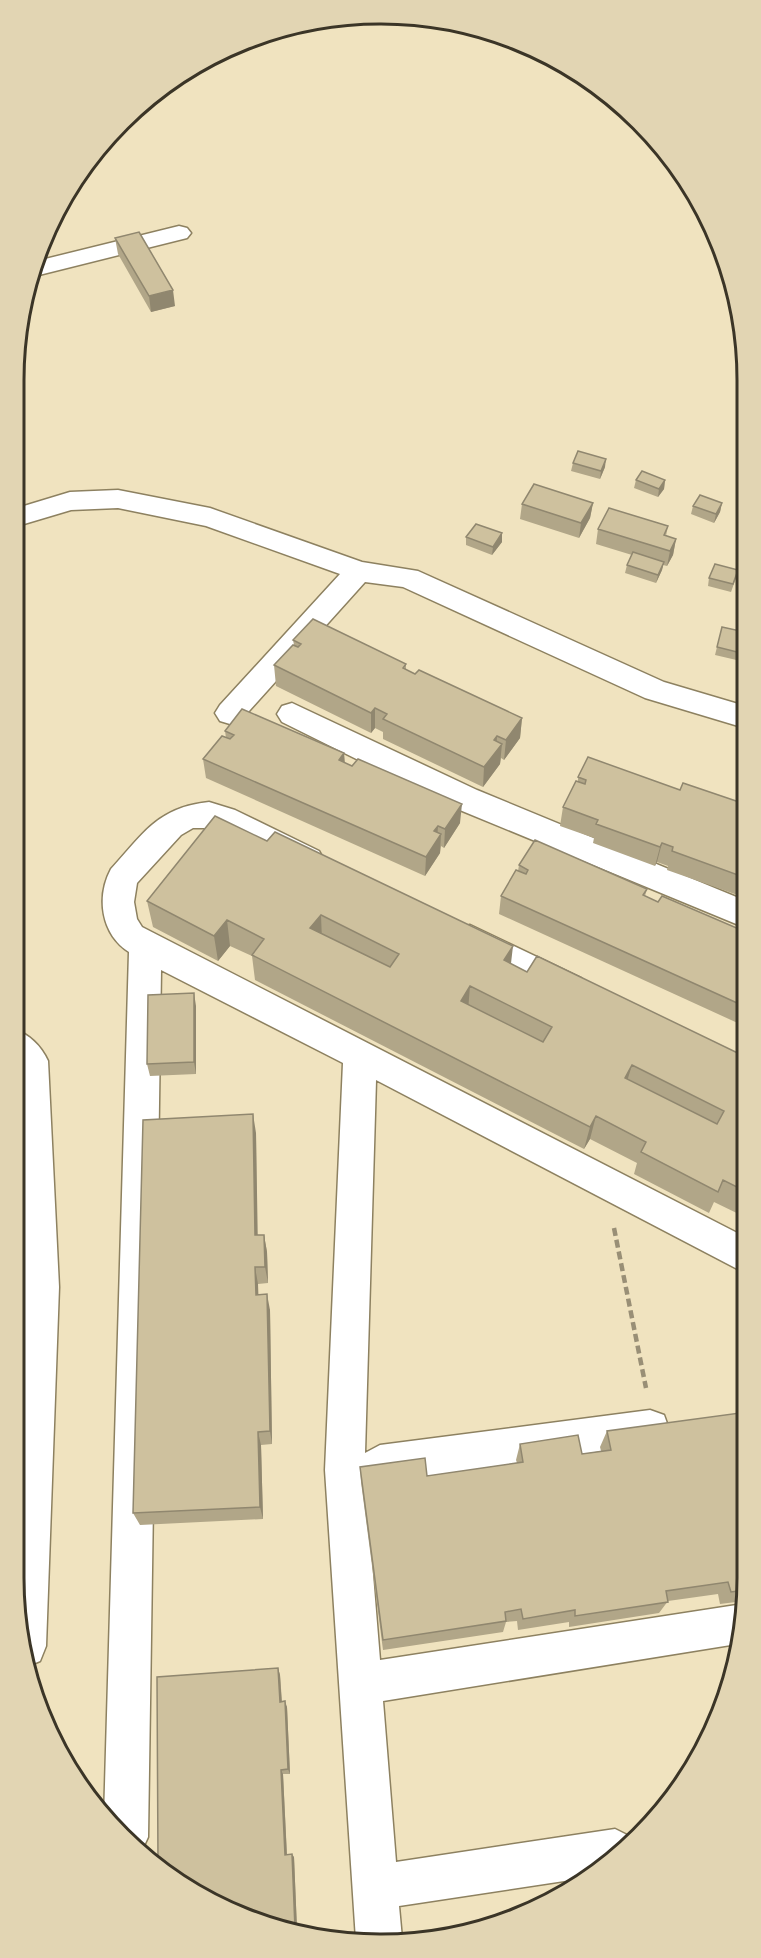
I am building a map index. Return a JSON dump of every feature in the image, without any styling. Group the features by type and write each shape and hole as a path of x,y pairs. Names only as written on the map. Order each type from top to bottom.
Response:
{"street":[{"path":"43,267 179,232"},
{"path":"24,515 70,501 118,498 210,517 359,571 408,578 655,690 737,715"},
{"path":"230,713 359,571"},
{"path":"292,714 466,799 737,911"},
{"path":"330,871 224,819 209,814 188,816 170,826 122,878 118,902 122,923 131,937 146,946 737,1252"},
{"path":"448,928 597,1002"},
{"path":"126,1828 146,946"},
{"path":"24,1054 31,1061 41,1287 26,1616"},
{"path":"360,1055 345,1470 379,1934"},
{"path":"345,1470 671,1427"},
{"path":"360,1684 734,1624"},
{"path":"375,1887 608,1852"}],"path":[{"path":"605,1183 671,1427"}],"building":[{"path":"139,232 173,290 149,296 115,238"},
{"path":"578,451 606,459 601,471 573,463"},
{"path":"642,471 665,480 659,489 636,480"},
{"path":"534,484 593,503 581,523 522,504"},
{"path":"700,495 722,503 716,514 693,506"},
{"path":"609,508 668,526 664,535 676,539 670,551 598,529"},
{"path":"476,524 502,533 493,547 466,537"},
{"path":"633,552 664,562 658,575 627,565"},
{"path":"715,564 737,570 733,584 709,578"},
{"path":"313,619 406,664 403,668 415,674 419,670 522,718 506,740 497,736 494,740 502,744 484,767 383,719 387,714 375,708 371,713 274,665 293,645 298,647 301,644 293,640"},
{"path":"722,627 737,630 737,652 717,647"},
{"path":"242,709 344,753 339,760 352,766 358,759 462,804 445,829 438,826 434,831 441,834 426,857 203,759 222,736 230,739 234,735 225,731"},
{"path":"588,757 680,790 683,783 737,801 737,875 672,851 673,847 662,843 660,847 596,824 598,820 563,807 576,781 585,784 586,780 578,777"},
{"path":"215,816 267,841 275,832 513,946 504,960 527,972 537,956 737,1053 737,1187 723,1180 718,1192 641,1152 646,1142 596,1116 590,1127 252,955 264,939 227,920 214,936 147,901","holes":["321,915 399,954 390,967 310,928","470,986 552,1027 543,1042 461,1001","632,1065 724,1111 717,1124 625,1078"]},
{"path":"535,840 647,889 643,895 658,902 662,896 737,928 737,1003 501,896 516,870 526,874 528,870 519,865"},
{"path":"194,993 194,1062 147,1064 148,995"},
{"path":"253,1114 255,1235 264,1235 265,1267 255,1267 256,1295 267,1294 270,1431 258,1432 260,1507 133,1513 143,1120"},
{"path":"737,1413 736,1591 731,1592 728,1582 666,1591 668,1602 575,1616 575,1610 523,1619 521,1609 505,1612 506,1621 383,1640 360,1467 425,1458 427,1476 523,1462 520,1444 578,1435 582,1454 611,1450 607,1431"},
{"path":"278,1668 280,1702 285,1701 288,1769 281,1770 285,1855 292,1854 295,1923 244,1907 223,1897 182,1874 158,1856 157,1677"}]}
